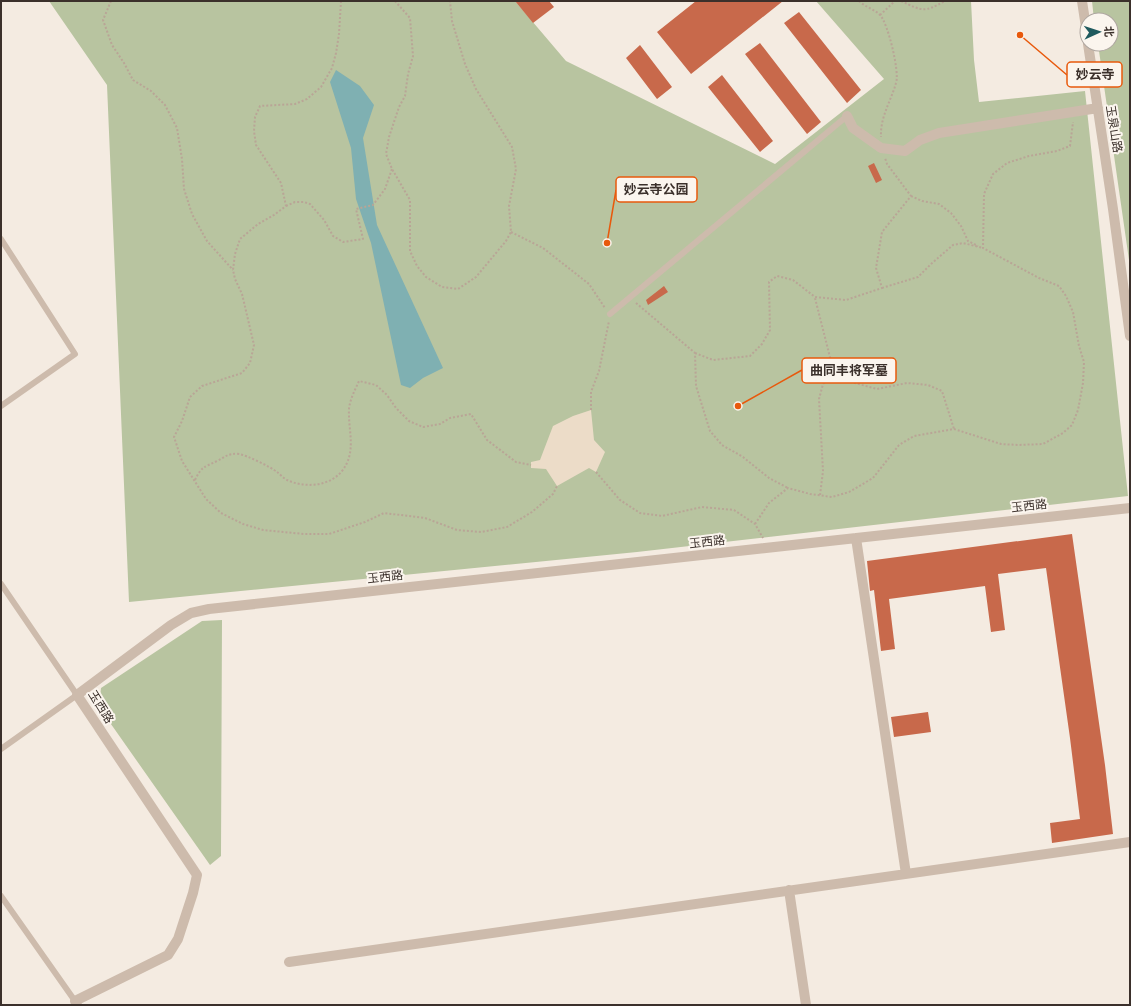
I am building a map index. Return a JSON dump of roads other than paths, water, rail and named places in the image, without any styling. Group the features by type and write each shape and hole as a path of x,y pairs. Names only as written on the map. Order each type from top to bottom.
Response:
{"street":[{"path":"1082,1 1084,12"},
{"name":"玉泉山路","path":"1089,52 1113,209 1130,336"},
{"path":"847,116 853,128 882,148 905,150 920,140 938,133 1098,108"},
{"name":"玉西路","path":"76,1003 168,955 178,940 193,893 197,875 77,695 171,625 191,613 209,609 1130,508"},
{"path":"856,538 906,874"},
{"path":"289,962 1130,842"},
{"path":"789,890 806,1005"}],"lane":[{"path":"610,314 847,116"},
{"path":"1,239 75,354 1,406"},
{"path":"1,584 77,695 1,749"},
{"path":"1,896 76,1003"}],"water":[{"path":"336,70 360,86 374,105 363,138 377,225 443,368 423,378 410,388 401,385 371,243 356,199 351,148 330,82"}],"place":[{"name":"妙云寺","path":"1020,35"},
{"name":"妙云寺公园","path":"607,243"},
{"name":"曲同丰将军墓","path":"738,406"}]}
